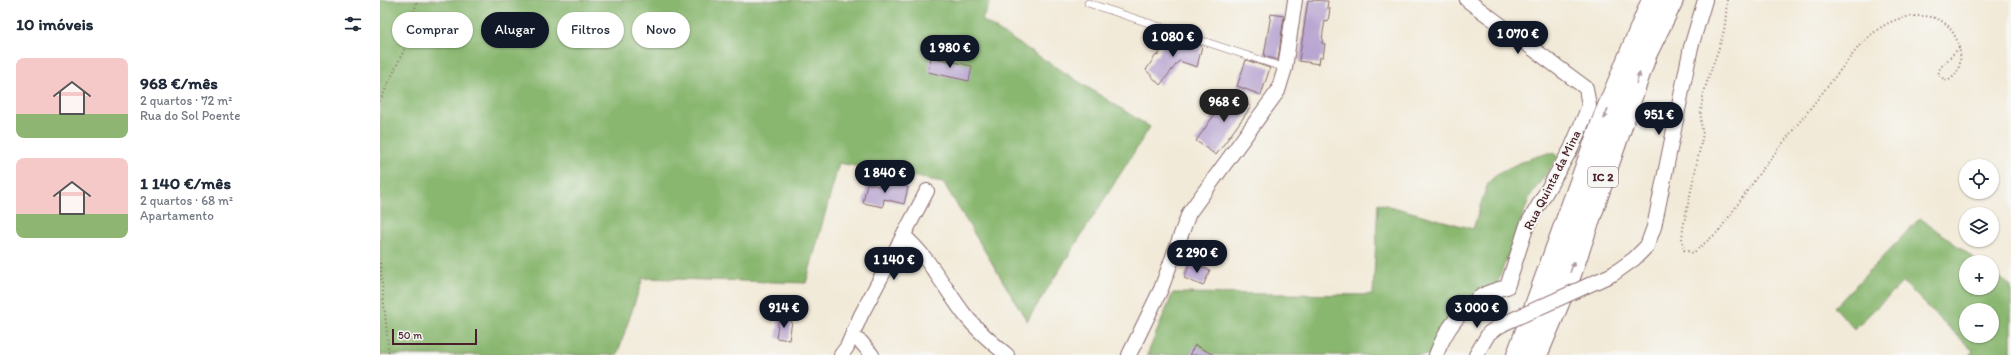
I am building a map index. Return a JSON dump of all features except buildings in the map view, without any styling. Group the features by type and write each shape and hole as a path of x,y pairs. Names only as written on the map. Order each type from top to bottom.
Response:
{"highway":[{"name":"IC 2","path":"1518,355 1605,116 1653,0"},
{"name":"IC 2","path":"1536,355 1569,277 1646,53 1672,0"}],"street":[{"path":"1129,355 1161,289 1189,213 1275,98 1285,68 1296,0"},
{"name":"Rua Quinta da Mina","path":"1436,355 1443,336 1463,310 1484,294 1507,287 1527,225 1571,149 1588,106 1586,88 1467,0"},
{"path":"1476,355 1489,334 1503,324 1613,274 1634,259 1647,246 1654,227 1691,47 1706,0"},
{"path":"841,355 852,337 927,191"},
{"path":"904,235 912,242 966,316 986,337 1007,355"},
{"path":"852,337 861,342 872,355"}],"lane":[{"path":"1088,3 1285,68"}],"path":[{"path":"380,101 404,50 417,0"},
{"path":"1726,0 1723,33 1700,109 1700,124 1703,134 1683,228 1682,240 1684,250 1693,253 1719,231 1761,171 1860,45 1874,31 1891,21 1908,16 1931,16 1947,24 1956,36 1959,48 1959,68 1954,78 1947,82 1938,75 1940,68 1959,48"},
{"path":"380,263 389,355"}],"green space":[{"path":"380,0 991,0 982,20 1150,127 1027,321 943,182 839,163 806,283 643,278 617,355 380,355"},
{"path":"1554,153 1558,157 1530,196 1497,284 1430,355 1147,355 1173,293 1373,295 1378,203 1473,229 1486,189 1492,179 1506,169 1534,157"},
{"path":"1920,218 1970,255 1959,255 1959,295 1999,295 1999,277 2011,286 2011,355 1969,355 1973,351 1965,343 1999,343 1999,303 1959,303 1959,337 1903,282 1854,329 1835,307"}]}
